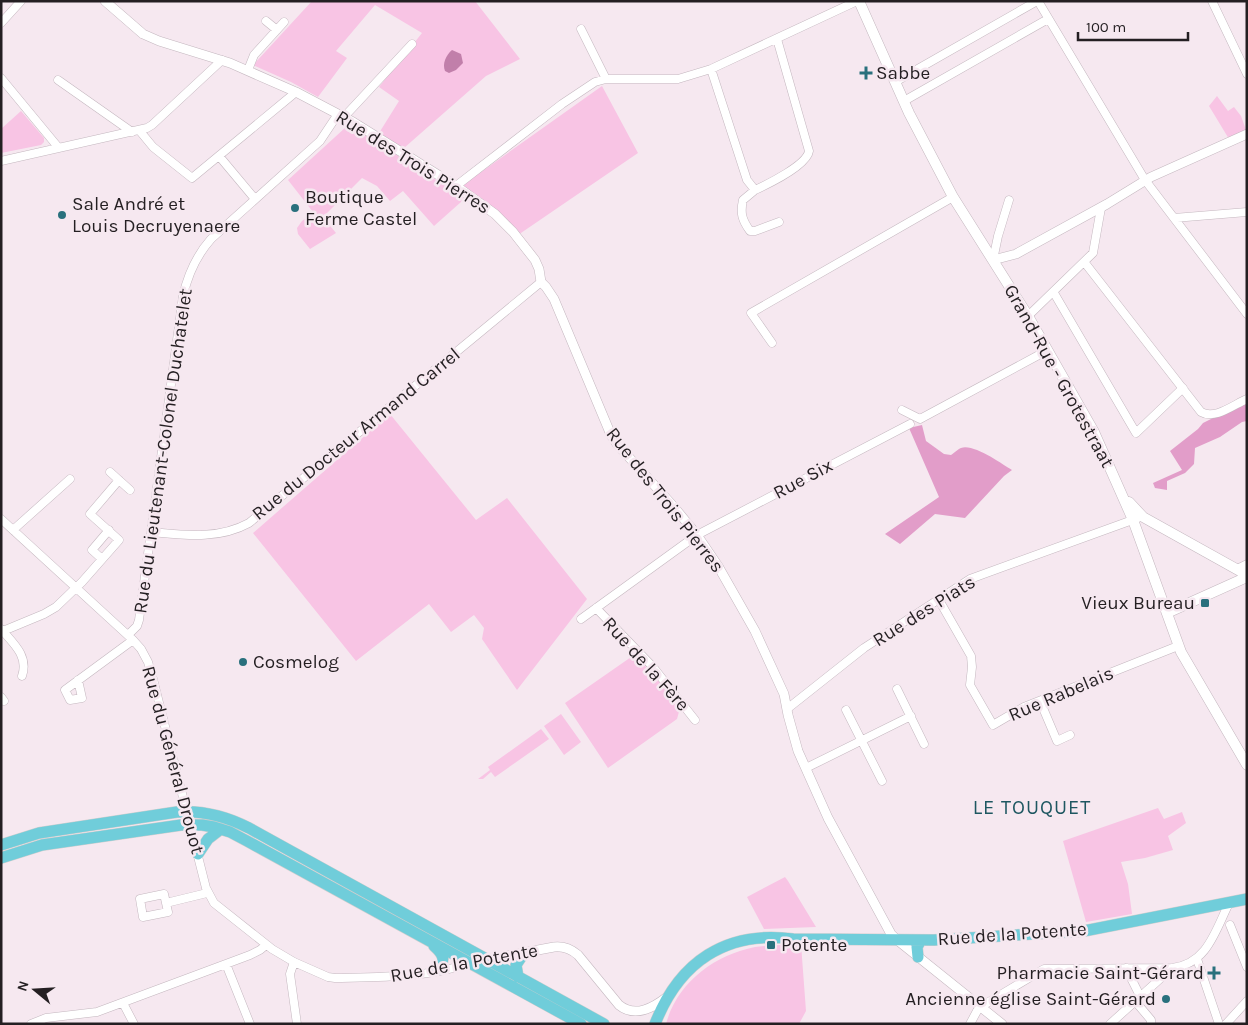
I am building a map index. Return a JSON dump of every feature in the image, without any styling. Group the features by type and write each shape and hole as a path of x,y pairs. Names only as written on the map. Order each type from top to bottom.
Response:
{"main road":[{"name":"Grand-Rue - Grotestraat","path":"858,1 904,101 953,197 994,260 1048,350 1090,424 1122,493 1138,518 1178,646 1247,765"},
{"path":"1138,518 1247,576"},
{"path":"1167,613 1247,576"},
{"path":"1,845 46,832 186,812 220,815 236,821 604,1024"},
{"path":"1,858 42,845 170,826 190,824 221,829 247,841 581,1024"},
{"path":"198,854 208,839 221,829"},
{"name":"Rue de la Potente","path":"655,1024 667,997 687,972 705,957 724,946 754,938 921,940 1084,931 1247,899"},
{"name":"Rue de la Potente","path":"1229,903 1247,903"},
{"path":"425,938 444,957 442,964 437,970"},
{"name":"Rue de la Potente","path":"662,1024 670,1003 679,989 692,974 706,963 744,946 793,939"},
{"path":"918,957 917,947 921,940"},
{"path":"518,977 516,964 524,953"},
{"path":"567,1016 588,1024"}],"street":[{"path":"1,23 21,1"},
{"name":"Rue des Trois Pierres","path":"105,1 132,26 148,37 248,70 296,92 341,116 456,186 496,214 514,232 535,260 541,282 554,298 606,425 614,439 698,536 718,566 755,631 784,694 798,751 828,818 891,934 1002,1024"},
{"path":"456,186 562,104 595,82 606,79 678,79 711,68 858,1"},
{"path":"895,82 1038,1 1145,180 1247,314"},
{"path":"1212,1 1247,74"},
{"path":"904,101 1048,19"},
{"path":"266,21 277,30"},
{"path":"248,70 254,55 284,22"},
{"path":"581,29 606,79"},
{"path":"777,39 809,151 808,156 802,163 767,185 755,190 743,200 741,207 742,217 750,231 779,222"},
{"name":"Rue du Lieutenant-Colonel Duchatelet","path":"131,638 139,620 188,275 204,247 320,141 341,116 412,44"},
{"path":"1,161 135,131 152,125 222,60"},
{"path":"711,68 747,180 755,190"},
{"path":"1,78 58,147"},
{"path":"58,80 135,131 192,178 296,92"},
{"path":"1009,200 998,236 994,260 1016,254 1101,208 1145,180 1247,134"},
{"path":"219,156 255,199"},
{"path":"772,343 751,312 953,197"},
{"path":"1028,316 1094,253 1101,208"},
{"path":"1174,218 1247,212"},
{"path":"1085,263 1201,412 1208,415 1216,414 1247,399"},
{"name":"Rue du Docteur Armand Carrel","path":"151,532 213,535 249,523 541,282"},
{"path":"1054,293 1136,433 1183,388"},
{"path":"902,410 920,419 1048,350"},
{"name":"Rue Six","path":"698,536 910,424"},
{"path":"110,472 130,490"},
{"path":"14,530 70,478"},
{"path":"22,676 25,667 24,659 2,630 49,612 76,588 119,540 90,514 119,480"},
{"name":"Rue des Piats","path":"787,709 852,657 970,579 1138,518"},
{"name":"Rue du Général Drouot","path":"1,519 131,638 143,653 150,666 208,894 214,903 266,945"},
{"path":"102,559 92,550 109,530"},
{"name":"Rue de la Fère","path":"581,618 698,536"},
{"path":"1237,569 1247,564"},
{"name":"Rue Rabelais","path":"939,600 971,656 973,661 970,685 993,725 1008,715 1040,700 1178,646"},
{"name":"Rue de la Fère","path":"596,608 659,673 695,720"},
{"path":"78,680 131,638"},
{"path":"897,689 924,744"},
{"path":"1040,700 1057,741 1070,735"},
{"path":"846,710 882,781"},
{"path":"806,768 911,716"},
{"path":"166,903 208,894"},
{"path":"970,1024 982,1006 1044,969 1172,968 1188,964 1204,952 1229,903"},
{"path":"1230,925 1247,967"},
{"path":"31,1024 41,1019 92,1014 255,953 266,945"},
{"name":"Rue de la Potente","path":"266,945 294,962 328,977 335,978 398,977 554,947 571,950 581,958 619,1005 629,1011 639,1011 654,1006 667,997"},
{"path":"1197,959 1219,1024"},
{"path":"294,962 290,974 297,1024"},
{"path":"226,964 250,1024"},
{"path":"1126,968 1137,999 1151,1020 1151,1024"},
{"path":"1110,1024 1172,968"},
{"path":"1226,1024 1247,1001"},
{"path":"123,1002 134,1024"}],"shaded area":[{"path":"312,1 475,1 520,59 486,76 404,148 379,133 399,101 379,87 422,33 375,5 336,51 347,58 318,97 291,82 253,65"},
{"path":"452,50 461,54 463,63 456,70 449,73 445,71 444,63"},
{"path":"602,86 638,153 518,235 460,187"},
{"path":"1217,96 1228,111 1234,107 1241,116 1246,130 1229,139 1209,106"},
{"path":"21,111 44,138 44,142 41,145 1,153 1,129"},
{"path":"346,127 352,127 463,197 461,202 434,226 403,191 390,201 377,186 362,178 323,217 336,233 310,249 298,234 297,228 313,212 288,180"},
{"path":"1247,401 1247,421 1242,422 1220,437 1195,448 1194,464 1185,473 1167,481 1167,490 1155,488 1153,483 1182,470 1170,451 1203,423"},
{"path":"390,414 476,520 507,498 587,599 517,690 482,639 484,628 474,615 451,632 429,604 356,661 253,533"},
{"path":"922,425 926,441 944,454 951,455 961,448 973,448 1012,470 1004,476 965,518 935,514 900,544 885,534 939,497 909,428"},
{"path":"634,655 664,685 680,708 677,719 608,768 565,703"},
{"path":"561,714 581,742 564,755 544,726"},
{"path":"541,729 549,739 495,777 491,772 483,779 478,779 490,770 488,767"},
{"path":"1158,808 1164,819 1182,812 1186,823 1168,836 1173,850 1121,862 1128,884 1132,914 1086,922 1063,841"},
{"path":"785,877 816,927 764,929 747,897"},
{"path":"801,944 806,1011 799,1024 666,1024 671,1009 688,984 712,964 740,951 755,947"}],"place":[{"name":"Sabbe","path":"866,73"},
{"name":"Boutique Ferme Castel","path":"295,208"},
{"name":"Sale André et Louis Decruyenaere","path":"62,215"},
{"name":"Vieux Bureau","path":"1205,603"},
{"name":"Cosmelog","path":"243,662"},
{"name":"Potente","path":"771,945"},
{"name":"Pharmacie Saint-Gérard","path":"1214,973"},
{"name":"Ancienne église Saint-Gérard","path":"1166,999"}],"district":[{"name":"LE TOUQUET","path":"1032,807"}]}
